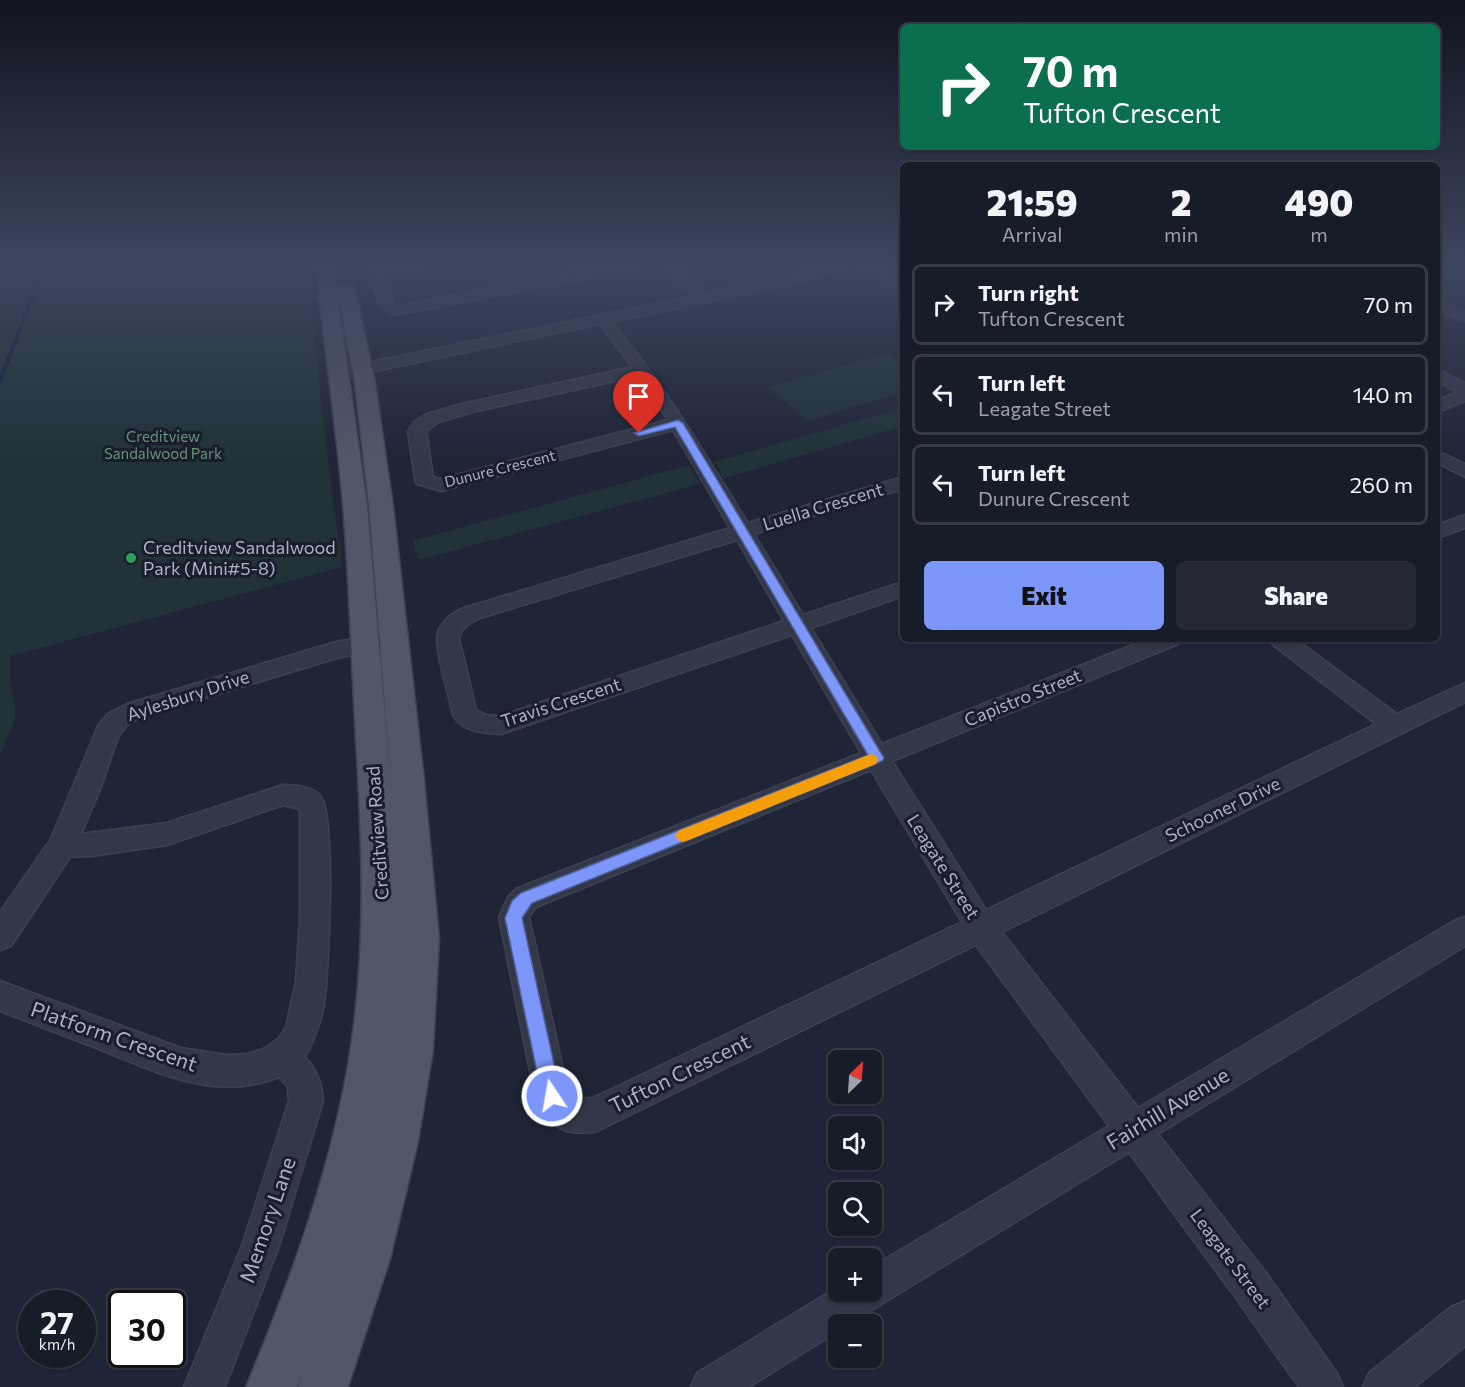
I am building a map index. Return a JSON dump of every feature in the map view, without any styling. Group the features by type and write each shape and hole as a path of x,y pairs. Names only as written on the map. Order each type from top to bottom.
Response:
{"main road":[{"name":"Creditview Road","path":"271,1387 288,1346 331,1222 351,1153 374,1035 381,957 381,506 365,383 349,372 343,330"},
{"name":"Creditview Road","path":"323,1387 366,1259 387,1184 404,1104 415,1025 420,938 408,780 380,642"}],"street":[{"path":"349,372 555,330"},
{"name":"Leagate Street","path":"611,330 643,370 678,423 876,758 981,927 1252,1287 1323,1387"},
{"name":"Dunure Crescent","path":"643,370 468,408 433,418 420,426 417,431 424,480 441,485 678,423"},
{"path":"1440,376 1465,390"},
{"path":"1440,406 1465,395"},
{"path":"1440,458 1465,471"},
{"name":"Luella Crescent","path":"743,531 900,484"},
{"path":"1440,531 1465,520"},
{"name":"Travis Crescent","path":"743,531 463,616 450,629 448,638 465,715 482,724 501,725 797,625"},
{"path":"797,625 900,590"},
{"name":"Aylesbury Drive","path":"0,936 62,846 86,792 108,731 118,719 136,710 336,650 380,642"},
{"name":"Capistro Street","path":"876,758 1163,642"},
{"path":"1284,642 1395,726"},
{"name":"Schooner Drive","path":"981,927 1465,692"},
{"name":"Tufton Crescent","path":"876,758 526,898 518,906 513,918 552,1096 560,1111 576,1117 595,1115 981,927"},
{"path":"62,846 167,834 284,795 295,795 310,802 316,888 312,964 300,1033 293,1047 281,1058"},
{"name":"Fairhill Avenue","path":"882,1282 1133,1129 1459,942"},
{"name":"Platform Crescent","path":"0,996 192,1067 209,1070 255,1069 281,1058"},
{"name":"Memory Lane","path":"204,1387 267,1233 306,1101 306,1086 302,1076 281,1058"},
{"path":"711,1387 850,1302"},
{"path":"1383,1387 1465,1321"}],"green space":[{"name":"Creditview Sandalwood Park","path":"0,330 313,330 342,567 10,656 10,683 15,705 15,719 0,755"},
{"path":"888,353 900,362 900,393 807,421 768,387"},
{"path":"900,409 900,427 724,478 714,462"},
{"path":"689,465 700,484 418,560 413,541"}],"waterway":[{"path":"0,381 20,330"}],"slow traffic":[{"path":"683,835 871,760"}],"place":[{"name":"Creditview Sandalwood Park (Mini#5-8)","path":"131,558"}],"route":[{"path":"552,1096 513,918 518,906 526,898 876,758 678,423 639,433"}]}
